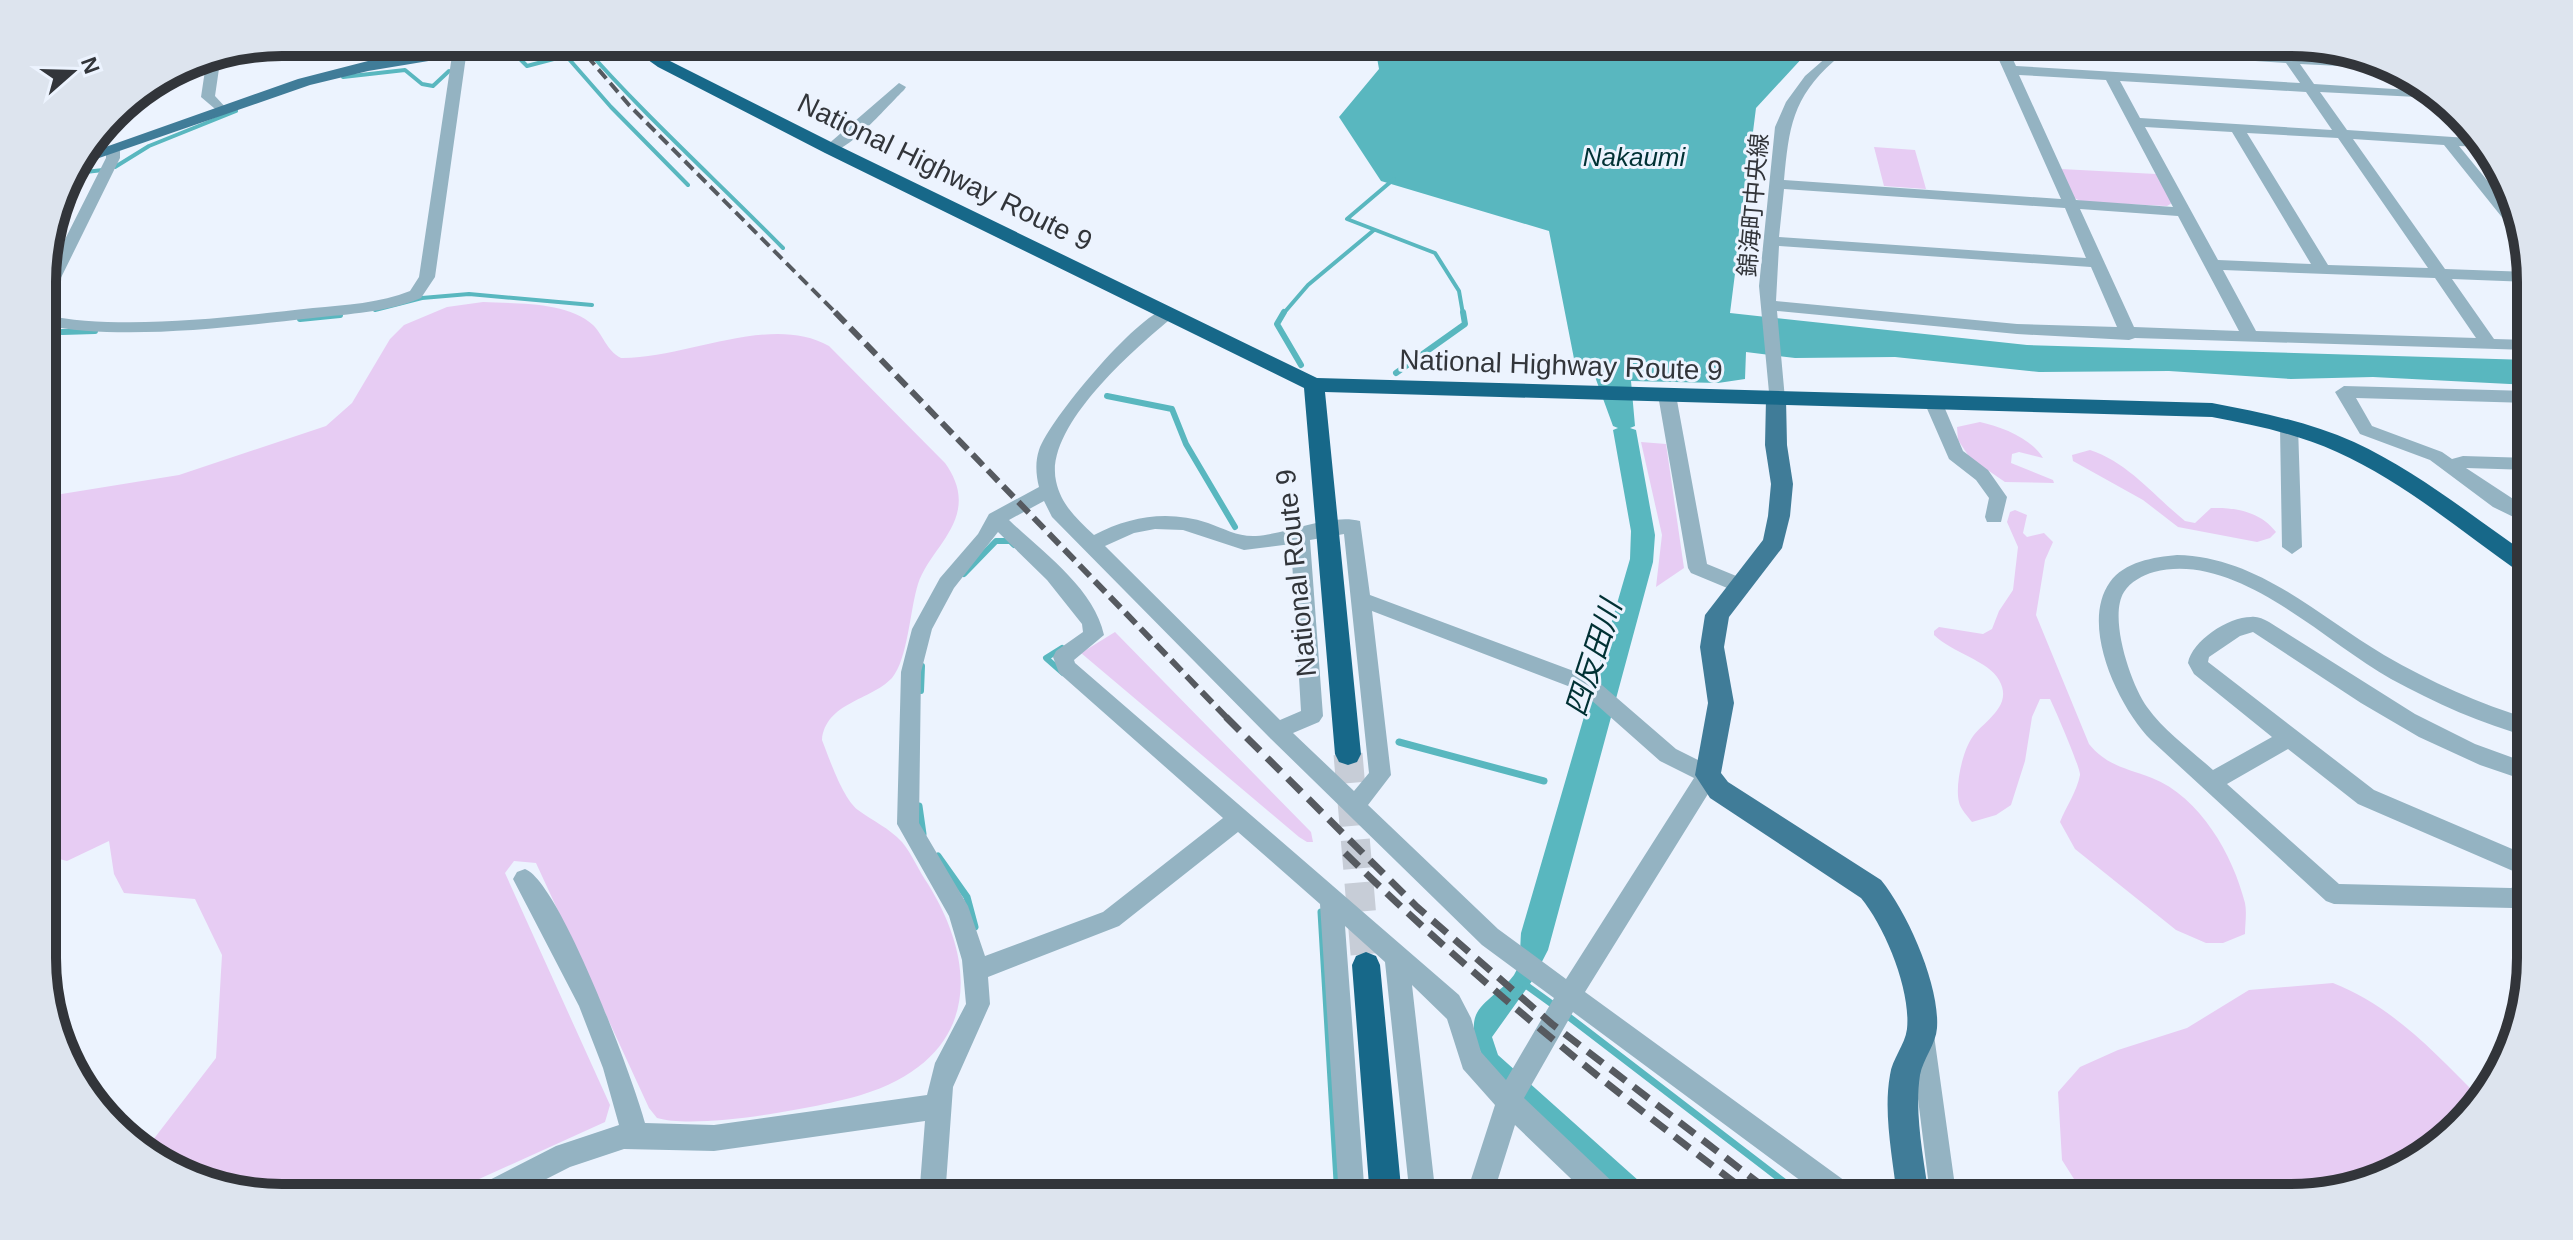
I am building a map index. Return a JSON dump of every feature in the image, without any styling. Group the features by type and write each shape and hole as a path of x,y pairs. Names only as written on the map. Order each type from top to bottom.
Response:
{"highway":[{"name":"National Highway Route 9","path":"651,56 831,149 1314,385 2212,410 2289,427 2365,457 2517,559"},
{"name":"National Route 9","path":"1314,385 1348,754"},
{"path":"1366,965 1385,1184"}],"main road":[{"path":"93,157 221,110 329,75 415,56"},
{"path":"1776,399 1776,445 1782,484 1774,542 1717,615 1712,647 1721,703 1708,775 1719,790 1871,889 1880,900 1909,961 1921,1001 1922,1031 1905,1074 1905,1127 1911,1184"}],"street":[{"path":"56,325 81,327 238,320 375,306 414,296 427,277 459,56"},
{"name":"錦海町中央線","path":"1776,399 1770,312 1770,241 1782,127 1789,106 1834,56"},
{"path":"2004,56 2129,335"},
{"path":"2246,56 2345,63"},
{"path":"2286,56 2489,344"},
{"path":"212,67 208,97 221,110"},
{"path":"2010,70 2416,94"},
{"path":"2111,77 2251,337"},
{"path":"831,149 853,133 899,87"},
{"path":"2136,122 2468,142"},
{"path":"2237,129 2323,270"},
{"path":"2448,141 2506,213"},
{"path":"56,272 113,158 113,151"},
{"path":"1775,184 2184,212"},
{"path":"1770,241 2097,263"},
{"path":"2213,265 2517,277"},
{"path":"1770,312 2129,335 2517,345"},
{"path":"1167,313 1146,329 1063,421 1048,448 1047,491 1059,512 1277,731 1490,937 1828,1184"},
{"path":"2517,397 2344,392 2366,430 2453,465 2491,495 2517,510"},
{"path":"1667,395 1698,568 1739,585"},
{"path":"1934,404 1955,455 1982,475 1998,497 1994,517"},
{"path":"2289,427 2292,547"},
{"path":"2453,465 2463,462 2517,464"},
{"path":"933,1184 940,1087 944,1072 965,1036 978,1004 975,971 960,913 908,824 911,672 922,629 947,583 985,539 996,519 1047,491"},
{"path":"996,519 1081,606 1094,626 1094,635 1063,657 1066,667 1331,896 1397,959 1457,1010 1469,1058 1515,1091 1598,1184"},
{"path":"1092,545 1120,529 1144,522 1194,526 1243,543 1300,535 1325,527 1353,526 1380,775 1355,805"},
{"path":"1277,731 1312,716 1300,535"},
{"path":"2517,725 2485,716 2388,667 2262,585 2212,565 2189,563 2148,567 2129,575 2112,595 2108,606 2114,659 2127,693 2139,712 2334,894 2517,896"},
{"path":"1363,600 1588,685 1668,755 1708,775 1569,996 1515,1091 1483,1184"},
{"path":"2517,769 2462,750 2414,724 2330,673 2262,626 2244,626 2200,653 2198,663 2206,673 2366,797 2517,862"},
{"path":"2211,782 2289,738"},
{"path":"975,971 1111,919 1239,818"},
{"path":"525,879 554,929 591,1006 614,1061 635,1136"},
{"path":"1331,896 1351,1184"},
{"path":"1397,959 1421,1184"},
{"path":"1922,1031 1943,1184"},
{"path":"508,1184 565,1155 604,1141 635,1136 714,1138 940,1106"}],"shaded area":[{"path":"1874,147 1915,150 1926,189 1884,186"},
{"path":"2061,169 2156,174 2172,203 2167,206 2083,202 2074,198"},
{"path":"483,302 541,305 569,312 593,325 621,358 673,352 754,336 781,334 806,337 829,346 949,468 958,491 958,509 951,529 918,584 897,670 883,686 840,710 825,727 822,740 852,805 902,842 946,918 957,951 961,982 957,1011 946,1037 926,1060 898,1080 861,1095 816,1106 728,1119 676,1121 657,1118 649,1108 536,863 514,861 505,873 610,1105 605,1122 468,1184 282,1184 238,1180 195,1167 151,1142 216,1058 222,955 195,899 124,893 114,874 109,841 67,861 56,858 56,495 179,475 326,426 352,403 390,339 404,325 447,307"},
{"path":"1980,422 2024,439 2043,458 2019,452 2012,454 2011,463 2054,483 2005,482 1970,458 1958,440 1957,427"},
{"path":"1641,442 1666,444 1684,568 1656,587 1662,535"},
{"path":"2090,450 2117,463 2185,521 2195,523 2211,508 2229,509 2255,515 2276,532 2270,538 2257,542 2178,527 2143,500 2073,461 2072,455"},
{"path":"2015,510 2027,515 2023,533 2027,537 2044,533 2053,542 2045,560 2036,615 2089,744 2110,762 2169,787 2199,813 2223,847 2240,885 2246,907 2245,934 2223,943 2206,943 2176,930 2075,849 2060,822 2080,775 2050,699 2040,699 2032,717 2025,761 2011,805 1996,815 1972,822 1961,807 1958,788 1964,754 1975,734 1999,707 2003,690 1999,680 1987,667 1941,641 1934,631 1939,627 1983,634 1992,629 2013,590 2018,547 2007,522 2010,512"},
{"path":"1115,632 1311,832 1313,842 1299,837 1081,653"},
{"path":"2333,983 2393,1017 2473,1091 2451,1118 2417,1146 2391,1161 2335,1180 2306,1184 2077,1184 2062,1160 2058,1092 2080,1067 2118,1050 2187,1028 2249,990"}],"water":[{"name":"Nakaumi","path":"1377,56 1804,56 1756,108 1730,313 2027,345 2517,360 2517,384 2373,377 2291,379 2169,371 2039,372 1895,357 1795,358 1746,352 1745,379 1718,383 1631,381 1635,426 1630,428 1636,430 1655,535 1653,562 1548,950 1532,981 1492,1037 1498,1055 1642,1184 1610,1184 1558,1140 1505,1088 1486,1061 1475,1037 1479,1010 1510,980 1518,966 1521,933 1630,559 1631,531 1613,430 1618,428 1613,426 1594,374 1577,374 1549,231 1381,181 1339,117 1379,69"}],"waterway":[{"path":"497,57 501,56"},
{"path":"517,56 527,66 565,56"},
{"path":"566,56 611,107 688,185"},
{"path":"592,56 783,248"},
{"path":"343,77 405,70 422,84 433,86 449,71"},
{"path":"115,167 149,146 236,111"},
{"path":"85,172 103,170"},
{"path":"1394,179 1347,219 1435,253 1459,291 1463,314"},
{"path":"1283,314 1308,285 1374,230"},
{"path":"375,310 422,298 469,294 592,305"},
{"path":"1284,312 1277,324 1301,365"},
{"path":"1396,373 1465,324 1463,312"},
{"path":"300,319 340,315"},
{"path":"62,332 95,331"},
{"path":"1107,396 1172,409 1186,444 1235,527"},
{"path":"964,574 996,541 1010,541 1014,545"},
{"path":"1062,648 1046,658 1063,673"},
{"path":"921,691 922,666"},
{"path":"1399,742 1544,781"},
{"path":"919,806 923,834"},
{"path":"938,856 967,897 975,927"},
{"path":"1321,912 1337,1184"},
{"path":"1523,983 1552,1004"},
{"path":"1569,1017 1787,1184"}],"tunnel":[{"path":"1348,754 1366,965"}],"railway":[{"path":"587,56 629,105 837,314"},
{"path":"835,312 1228,719"},
{"path":"1228,719 1417,907 1552,1024 1760,1184"},
{"path":"1345,853 1493,989 1737,1184"}],"water label":[{"name":"四反田川","path":"1593,658"}]}
